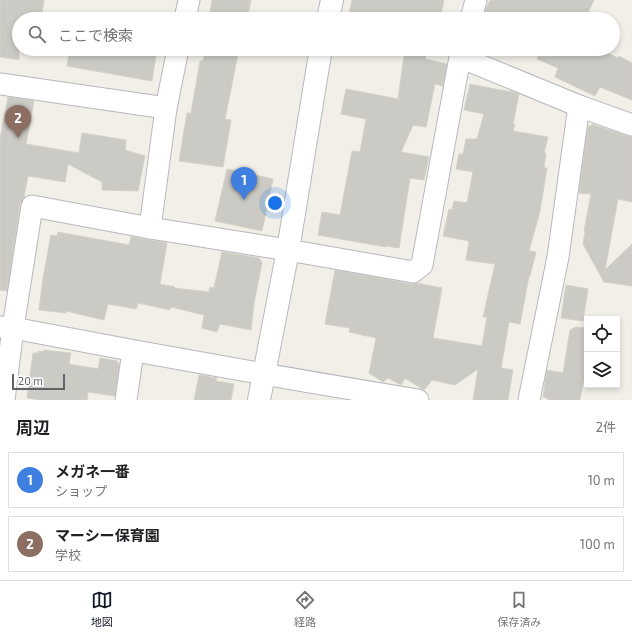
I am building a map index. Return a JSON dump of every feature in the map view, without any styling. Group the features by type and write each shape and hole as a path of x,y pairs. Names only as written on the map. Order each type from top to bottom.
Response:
{"street":[{"path":"186,12 189,0"},
{"path":"329,12 332,0"},
{"path":"473,12 476,0"},
{"path":"150,228 166,108 177,56"},
{"path":"259,400 288,250 320,56"},
{"path":"4,400 7,328 32,206 150,228 413,272 422,265 460,56"},
{"path":"468,56 579,106 632,125"},
{"path":"0,84 166,108"},
{"path":"529,400 558,257 579,106"},
{"path":"7,328 418,400"},
{"path":"126,400 133,351"}],"building":[{"path":"0,0 44,0 42,12 12,12 12,56 19,56 19,60 0,57"},
{"path":"212,0 251,0 248,12 210,12"},
{"path":"352,0 444,0 441,12 349,12"},
{"path":"490,0 594,0 588,12 485,12"},
{"path":"69,56 156,56 152,81 67,66"},
{"path":"204,56 238,56 225,119 231,120 223,167 179,161 187,113 191,113 200,61 203,61"},
{"path":"404,56 426,56 425,59 447,64 443,86 435,84 426,127 413,125 401,152 429,157 424,180 410,178 399,248 318,235 322,212 340,215 352,151 360,152 366,119 341,114 346,89 398,99"},
{"path":"538,56 614,56 618,58 619,56 632,63 632,100 600,87 595,96 555,77 558,68 537,59"},
{"path":"470,84 519,94 513,131 548,137 544,153 546,153 544,168 547,168 540,211 529,251 536,252 529,276 520,324 509,322 501,368 513,370 508,400 473,400 478,369 455,385 432,380 424,390 405,378 401,385 388,378 383,382 369,373 376,338 349,332 350,328 325,324 335,270 442,288 433,338 482,346 487,317 483,317 495,264 466,260 469,241 443,236 449,209 452,210 454,201 467,203 473,172 456,169 459,154 463,154 466,139 477,139 484,114 464,110"},
{"path":"8,97 34,101 26,144 79,153 82,133 126,140 125,150 145,156 138,191 102,190 102,182 68,164 65,182 28,176 24,197 20,204 7,291 0,290 0,139"},
{"path":"592,124 632,137 632,202 618,199 605,270 632,244 632,286 604,282 583,244 591,194 579,193 588,126 591,126"},
{"path":"227,169 273,179 262,231 215,221"},
{"path":"58,232 129,245 131,237 167,243 160,284 175,287 174,288 209,292 210,287 214,288 222,252 259,258 262,263 254,303 251,330 220,324 217,332 202,328 204,315 171,307 170,310 138,303 136,309 108,304 104,320 66,311 66,313 39,310 51,235 57,236"},
{"path":"566,285 588,289 583,321 561,318"},
{"path":"576,327 584,328 584,378 580,400 548,400 548,398 543,397 547,370 563,373 570,330"},
{"path":"44,350 71,353 69,364 98,369 100,358 117,361 119,365 115,396 88,392 87,400 41,400 27,398 33,353 38,353 39,351 43,352"},
{"path":"199,375 217,378 216,381 234,384 231,400 194,400"}],"place":[{"name":"マーシー保育園","path":"18,138"},
{"name":"メガネ一番","path":"244,200"}]}
